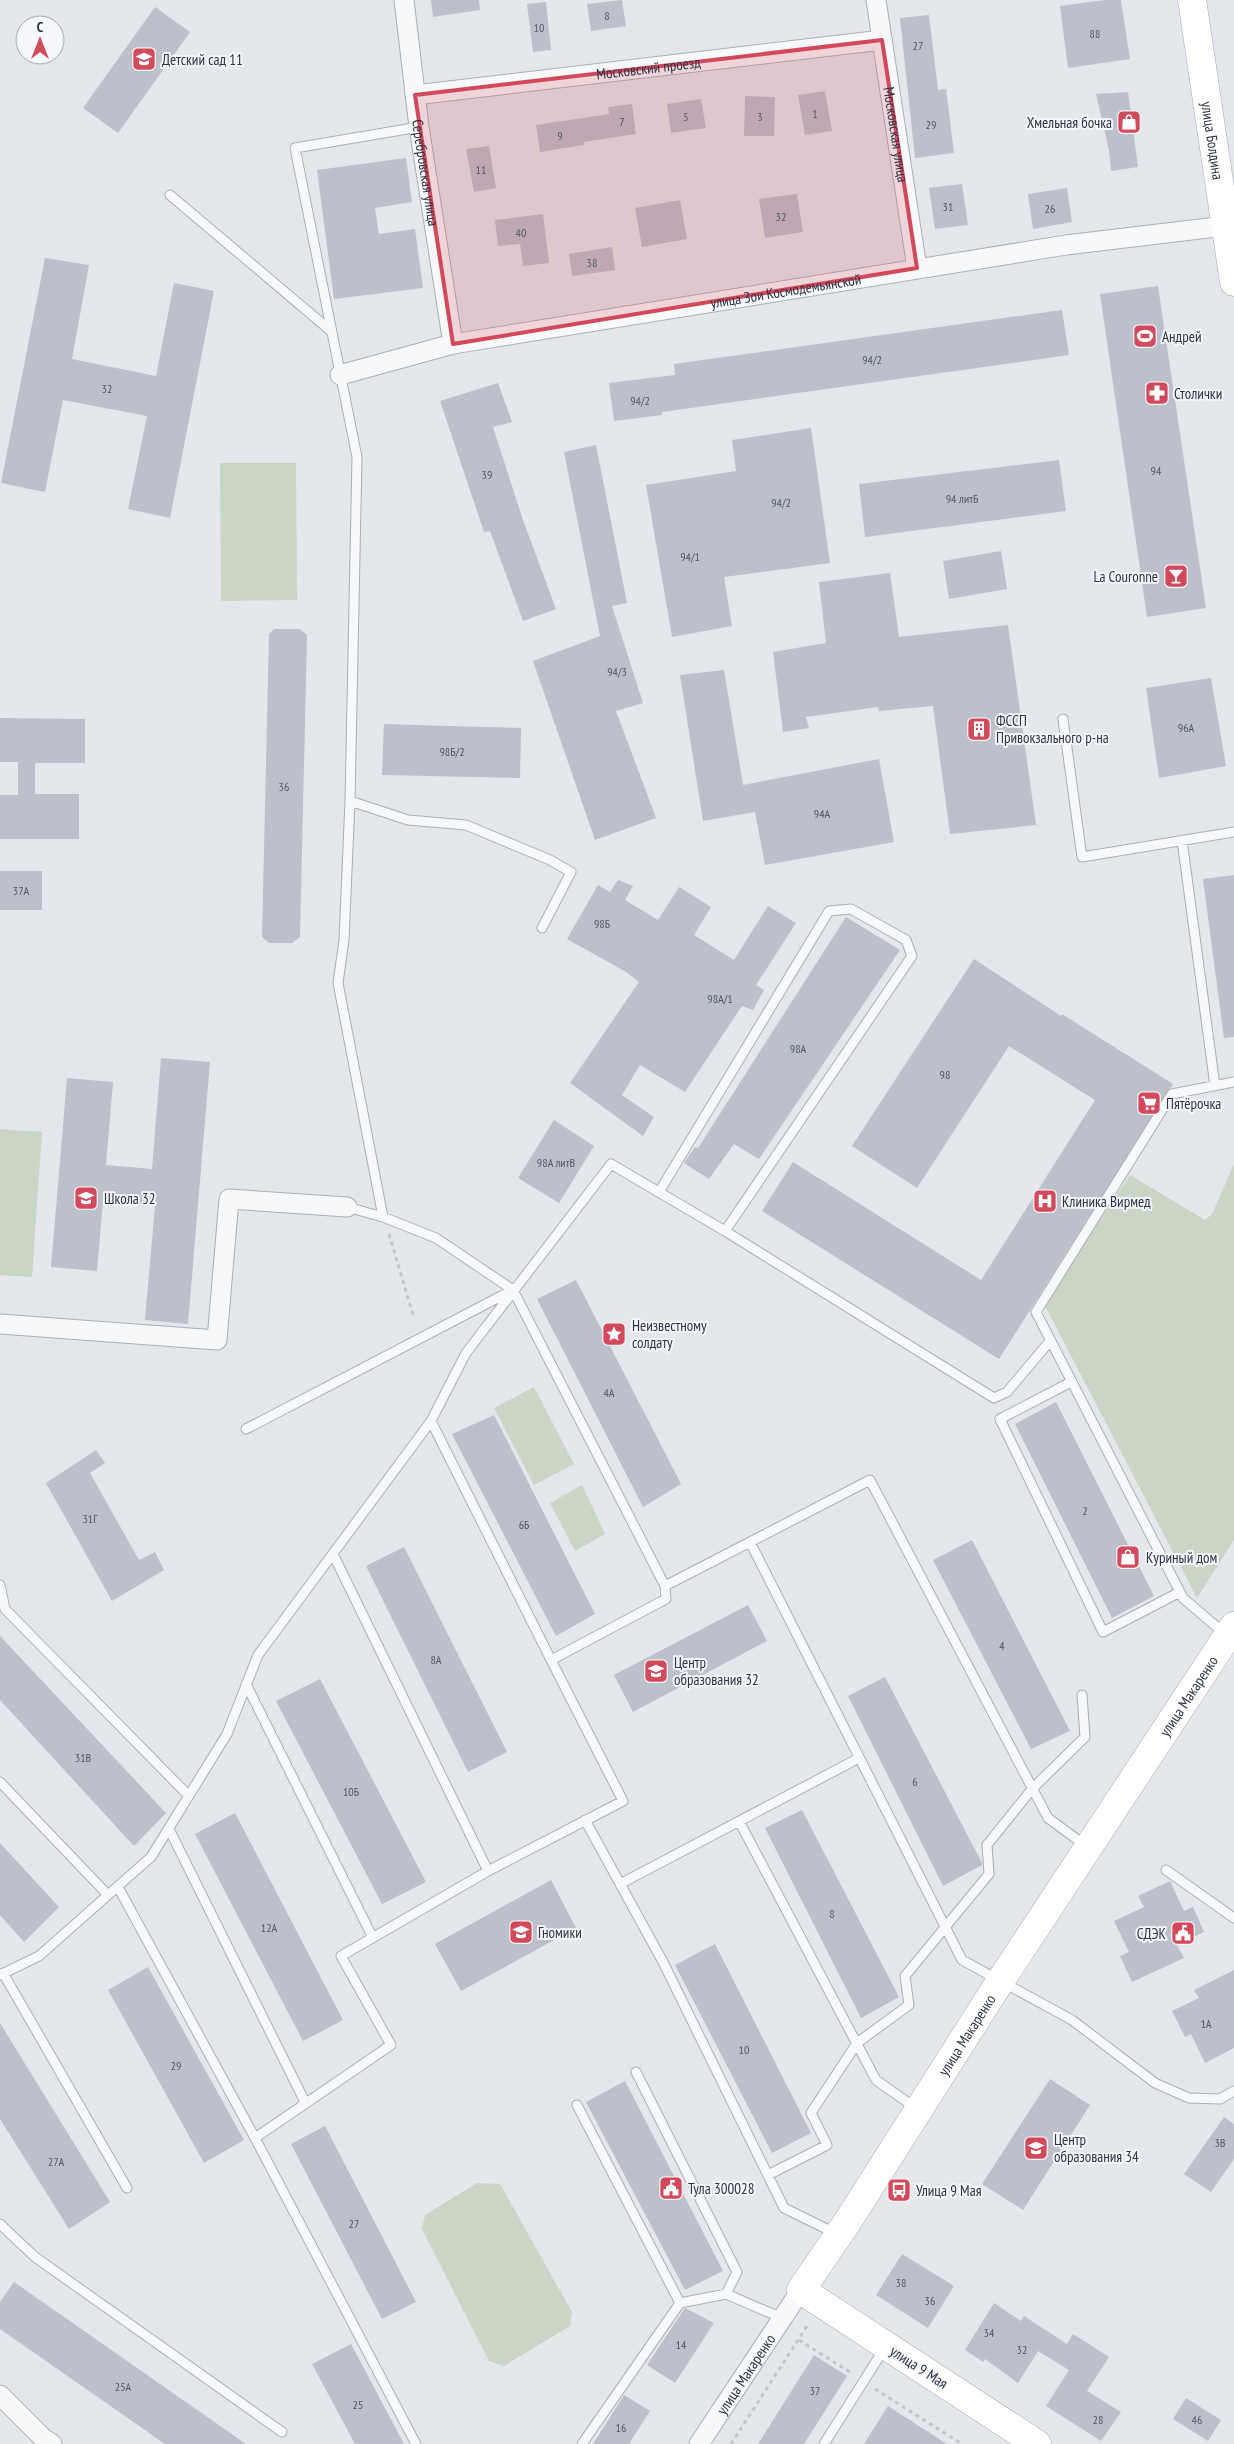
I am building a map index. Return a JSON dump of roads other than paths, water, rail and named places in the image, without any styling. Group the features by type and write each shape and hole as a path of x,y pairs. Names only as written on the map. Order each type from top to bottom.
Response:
{"main road":[{"name":"улица Болдина","path":"1192,0 1230,225 1234,282"},
{"name":"улица Макаренко","path":"811,2296 838,2235 1001,1980 1231,1631"},
{"name":"улица 9 Мая","path":"811,2296 1023,2438"}],"street":[{"name":"Серебровская улица","path":"404,0 419,127 453,344"},
{"name":"Московская улица","path":"876,0 918,268"},
{"name":"Московский проезд","path":"415,95 882,40"},
{"name":"улица Зои Космодемьянской","path":"340,375 453,344 1066,245 1230,225"},
{"path":"0,1324 217,1340 229,1199 347,1207"},
{"name":"улица Макаренко","path":"699,2444 782,2318 811,2296"},
{"path":"0,2395 43,2438 52,2444"}],"lane":[{"path":"383,1217 338,983 344,940 350,801 357,457 295,148 419,127"},
{"path":"170,195 331,332"},
{"path":"1062,719 1082,857 1234,832"},
{"path":"350,801 408,820 466,825 550,860 571,872 542,928"},
{"path":"1182,840 1215,1086"},
{"path":"659,1192 829,911 851,909 906,940 912,956 725,1231"},
{"path":"1231,1631 1183,1598 1036,1312 1172,1094 1234,1082"},
{"path":"127,2188 2,1974 39,1956 151,1858 226,1734 258,1655 431,1421 466,1353 611,1164 725,1231 994,1398 1007,1392 1050,1341"},
{"path":"347,1207 383,1217 436,1238 513,1290 665,1586 666,1599 551,1660"},
{"path":"246,1429 513,1290"},
{"path":"1071,1382 1000,1419 1103,1632 1180,1592"},
{"path":"255,2138 391,2045 341,1956 372,1936 488,1870 622,1801 431,1421"},
{"path":"665,1586 870,1480 1048,1818 1088,1848"},
{"path":"750,1542 962,1960 1072,2020 1155,2084 1189,2098 1220,2099 1234,2091"},
{"path":"333,1554 488,1870"},
{"path":"0,1585 5,1609 188,1796"},
{"path":"246,1684 372,1936"},
{"path":"768,2175 826,2145 811,2113 857,2043 909,2005 905,1976 990,1874 987,1845 1032,1789 1085,1738 1082,1695"},
{"path":"620,1884 859,1758"},
{"path":"0,1782 108,1895"},
{"path":"586,1820 663,1962 784,2208 838,2235"},
{"path":"739,1822 876,2080 918,2110"},
{"path":"169,1829 305,2102"},
{"path":"1166,1870 1234,1918"},
{"path":"118,1887 255,2138 416,2444"},
{"path":"636,2072 737,2272 726,2294"},
{"path":"577,2105 680,2303"},
{"path":"0,2224 35,2257 282,2432"},
{"path":"582,2444 680,2303 726,2294 782,2318"},
{"path":"824,2444 886,2345"}],"place":[{"name":"Детский сад 11","path":"144,59"},
{"name":"Хмельная бочка","path":"1129,122"},
{"name":"Андрей","path":"1145,336"},
{"name":"Столички","path":"1157,393"},
{"name":"La Couronne","path":"1176,576"},
{"name":"ФССП Привокзального р-на","path":"979,729"},
{"name":"Пятёрочка","path":"1149,1103"},
{"name":"Школа 32","path":"86,1198"},
{"name":"Клиника Вирмед","path":"1045,1201"},
{"name":"Неизвестному солдату","path":"614,1334"},
{"name":"Куриный дом","path":"1128,1557"},
{"name":"Центр образования 32","path":"656,1671"},
{"name":"Гномики","path":"521,1932"},
{"name":"СДЭК","path":"1183,1933"},
{"name":"Центр образования 34","path":"1036,2148"},
{"name":"Тула 300028","path":"671,2188"},
{"name":"Улица 9 Мая","path":"899,2190"}]}
